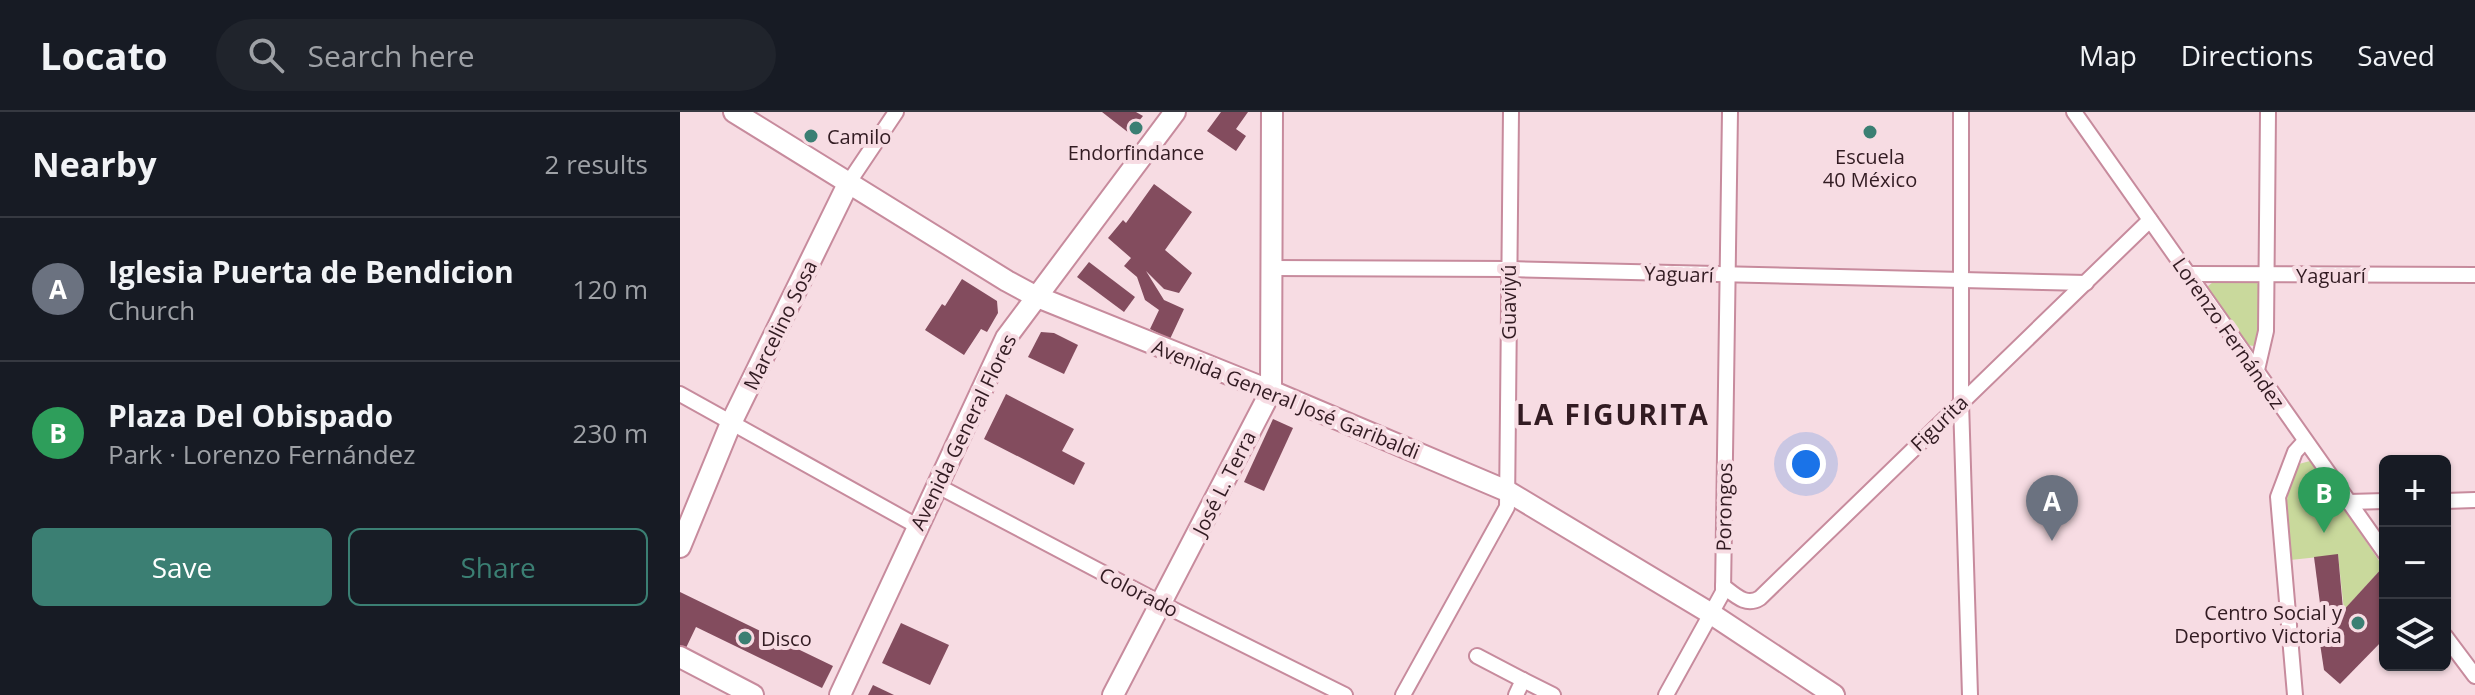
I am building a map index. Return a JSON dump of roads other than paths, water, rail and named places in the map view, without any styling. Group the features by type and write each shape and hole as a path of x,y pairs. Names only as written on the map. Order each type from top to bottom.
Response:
{"street":[{"name":"Avenida General José Garibaldi","path":"734,112 1035,296 1507,491 1710,613 1834,695"},
{"name":"Marcelino Sosa","path":"680,547 731,423 849,182 896,112"},
{"name":"Avenida General Flores","path":"840,695 1006,338 1175,112"},
{"name":"José L. Terra","path":"1113,695 1271,391 1272,112"},
{"name":"Guaviyú","path":"1403,695 1507,507 1511,112"},
{"name":"Porongos","path":"1666,695 1721,598 1723,586 1730,112"},
{"path":"1961,112 1961,402 1970,695"},
{"name":"Lorenzo Fernández","path":"2074,112 2379,544"},
{"path":"2257,370 2266,331 2268,112"},
{"name":"Figurita","path":"1723,586 1747,602 1760,598 2150,220"},
{"name":"Yaguarí","path":"1272,268 1508,269 2086,283"},
{"name":"Yaguarí","path":"2187,274 2475,275"},
{"path":"680,394 917,526"},
{"path":"2295,695 2278,497 2295,452 2305,441"},
{"name":"Colorado","path":"936,485 1162,604 1345,695"},
{"path":"2451,501 2475,500"},
{"path":"2349,502 2379,501"},
{"path":"2451,644 2475,676"},
{"path":"1477,656 1553,695"},
{"path":"680,657 753,695"},
{"path":"1516,695 1523,680"}],"place":[{"name":"Endorfindance","path":"1136,128"},
{"name":"Escuela 40 México","path":"1870,132"},
{"name":"Camilo","path":"811,136"},
{"name":"Plaza Del Obispado","path":"2324,533"},
{"name":"Iglesia Puerta de Bendicion","path":"2052,541"},
{"name":"Centro Social y Deportivo Victoria","path":"2358,623"},
{"name":"Disco","path":"745,638"}],"district":[{"name":"LA FIGURITA","path":"1613,414"}]}
